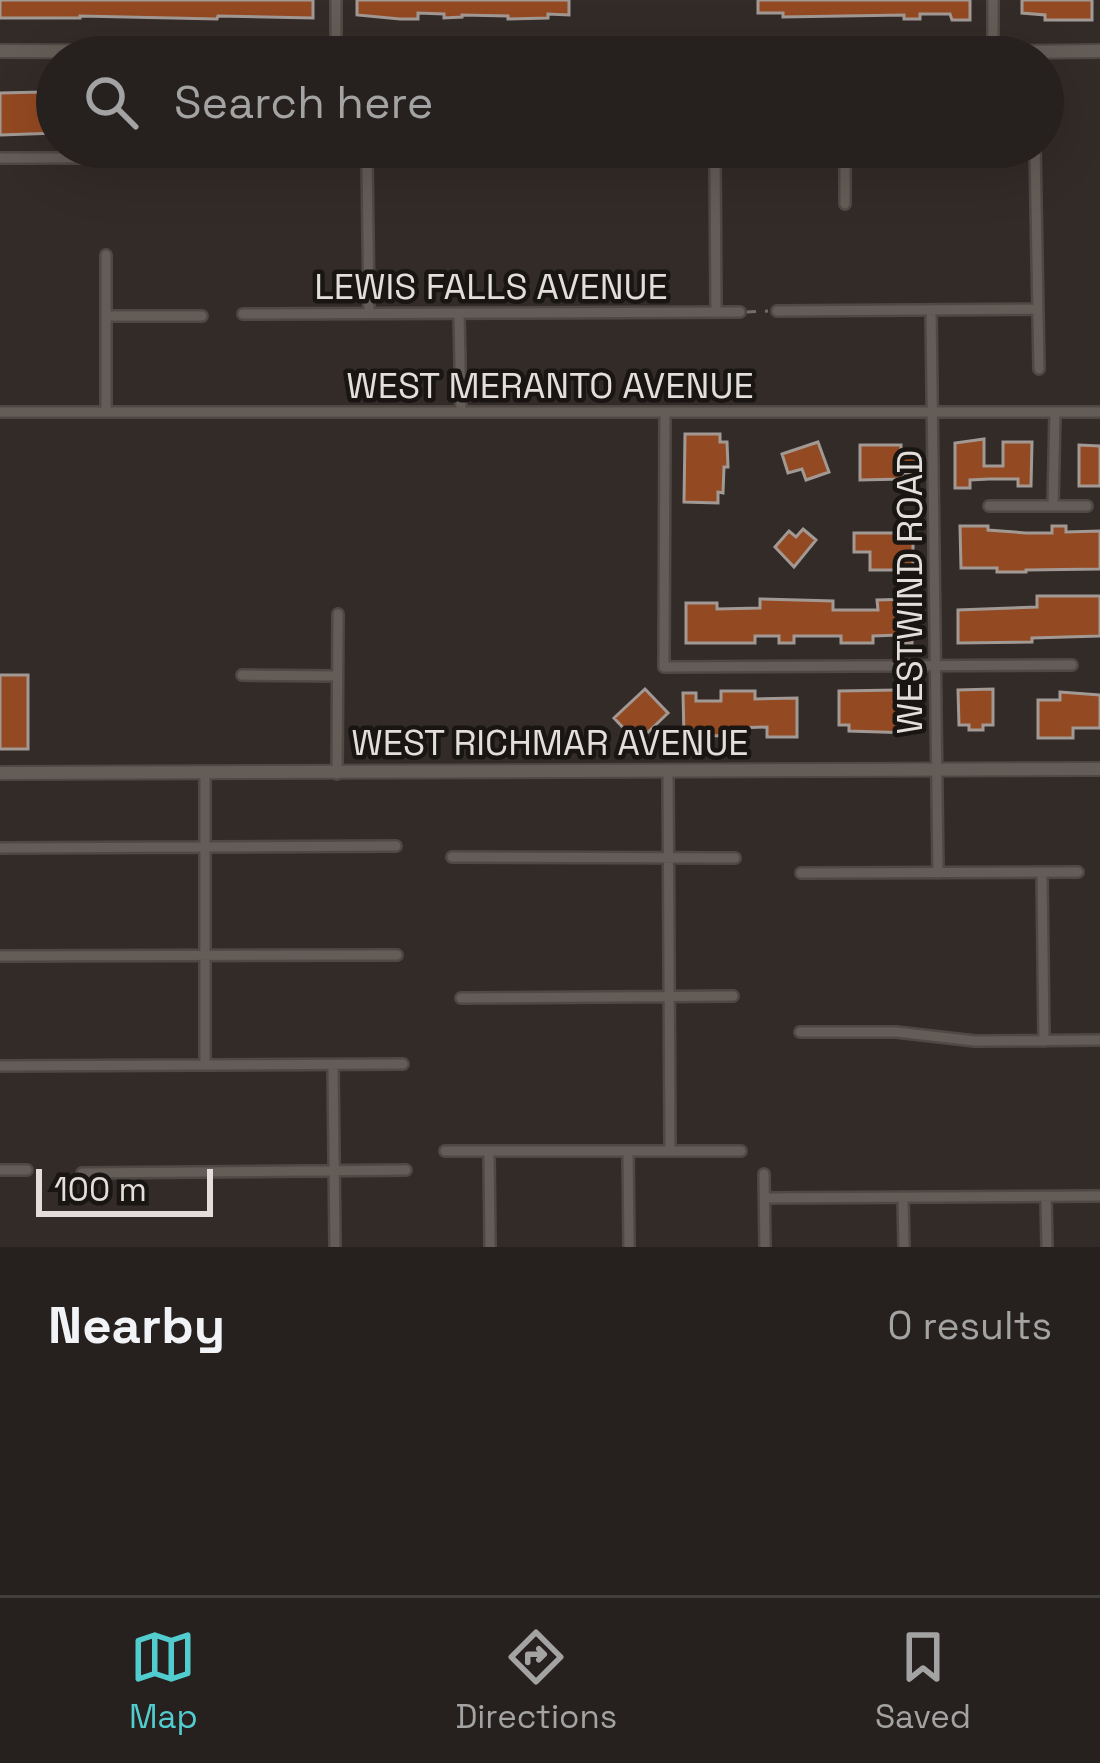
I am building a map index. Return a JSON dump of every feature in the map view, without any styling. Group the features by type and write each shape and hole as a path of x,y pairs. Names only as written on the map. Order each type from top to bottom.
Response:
{"street":[{"path":"336,0 336,36"},
{"path":"993,0 993,36"},
{"path":"0,51 36,51"},
{"path":"1064,52 1100,52"},
{"path":"0,158 36,158"},
{"path":"368,168 369,314"},
{"path":"715,168 716,312"},
{"path":"845,168 845,204"},
{"path":"1035,168 1039,369"},
{"path":"106,255 106,411"},
{"path":"778,311 1037,309"},
{"name":"WESTWIND ROAD","path":"931,310 938,873"},
{"name":"LEWIS FALLS AVENUE","path":"243,314 740,312"},
{"path":"459,314 461,411"},
{"path":"106,316 202,316"},
{"name":"WEST MERANTO AVENUE","path":"0,412 1100,412"},
{"path":"1054,506 1055,412"},
{"path":"664,413 664,668 1072,665"},
{"path":"988,506 1087,506"},
{"path":"337,774 338,614"},
{"path":"242,675 338,676"},
{"name":"WEST RICHMAR AVENUE","path":"0,773 1100,769"},
{"path":"668,772 670,1151"},
{"path":"205,1065 206,773"},
{"path":"0,848 396,846"},
{"path":"452,857 736,858"},
{"path":"1042,872 1044,1041"},
{"path":"801,873 1078,872"},
{"path":"0,956 397,955"},
{"path":"461,998 733,996"},
{"path":"800,1032 896,1032 975,1041 1100,1040"},
{"path":"0,1066 404,1064"},
{"path":"333,1065 335,1247"},
{"path":"445,1150 741,1151"},
{"path":"489,1150 490,1247"},
{"path":"628,1151 629,1247"},
{"path":"0,1170 27,1170"},
{"path":"82,1173 406,1170"},
{"path":"764,1174 765,1247"},
{"path":"765,1198 1100,1196"},
{"path":"904,1197 904,1247"},
{"path":"1046,1197 1047,1247"}],"path":[{"path":"740,312 778,311"}],"building":[{"path":"0,0 313,0 313,18 0,18"},
{"path":"357,0 569,0 569,15 508,19 418,13 418,19 400,19 357,15"},
{"path":"758,0 970,0 970,20 952,20 950,14 920,14 920,19 904,19 904,15 783,17 783,13 758,13"},
{"path":"1022,0 1092,0 1092,20 1045,20 1045,15 1022,13"},
{"path":"36,92 36,134 0,135 0,93"},
{"path":"685,434 720,434 720,442 727,442 728,467 724,467 718,503 684,502"},
{"path":"984,439 984,466 1003,466 1003,442 1032,442 1031,486 1018,486 1018,479 989,479 970,480 970,488 955,488 955,443"},
{"path":"818,442 829,472 806,480 802,469 788,473 782,454"},
{"path":"860,445 901,445 901,453 916,453 916,473 902,473 902,479 860,480"},
{"path":"1079,445 1100,446 1100,486 1079,486"},
{"path":"960,526 1026,533 1052,533 1052,526 1066,526 1066,532 1100,531 1100,569 997,572 997,568 961,568"},
{"path":"803,529 816,540 794,567 775,547 789,531 796,537"},
{"path":"854,533 913,533 913,570 870,570 870,552 854,552"},
{"path":"1037,596 1100,596 1100,636 958,643 958,610 1037,607"},
{"path":"760,599 833,601 833,610 878,610 877,600 911,599 912,643 899,643 899,635 873,636 873,643 841,643 841,636 794,636 794,643 779,643 779,636 755,636 755,643 686,643 686,603 717,603 717,609 760,608"},
{"path":"0,675 28,675 28,749 0,749"},
{"path":"645,689 668,713 642,738 637,733 632,737 614,718"},
{"path":"993,689 993,725 969,730 969,725 959,725 958,690"},
{"path":"912,690 912,733 849,731 849,725 839,725 839,691"},
{"path":"721,691 755,691 755,699 797,698 797,737 767,737 767,727 737,728 737,735 684,737 683,693 696,693 696,701 721,701"},
{"path":"1060,692 1100,695 1100,728 1073,728 1073,738 1038,738 1038,700 1060,700"}]}
